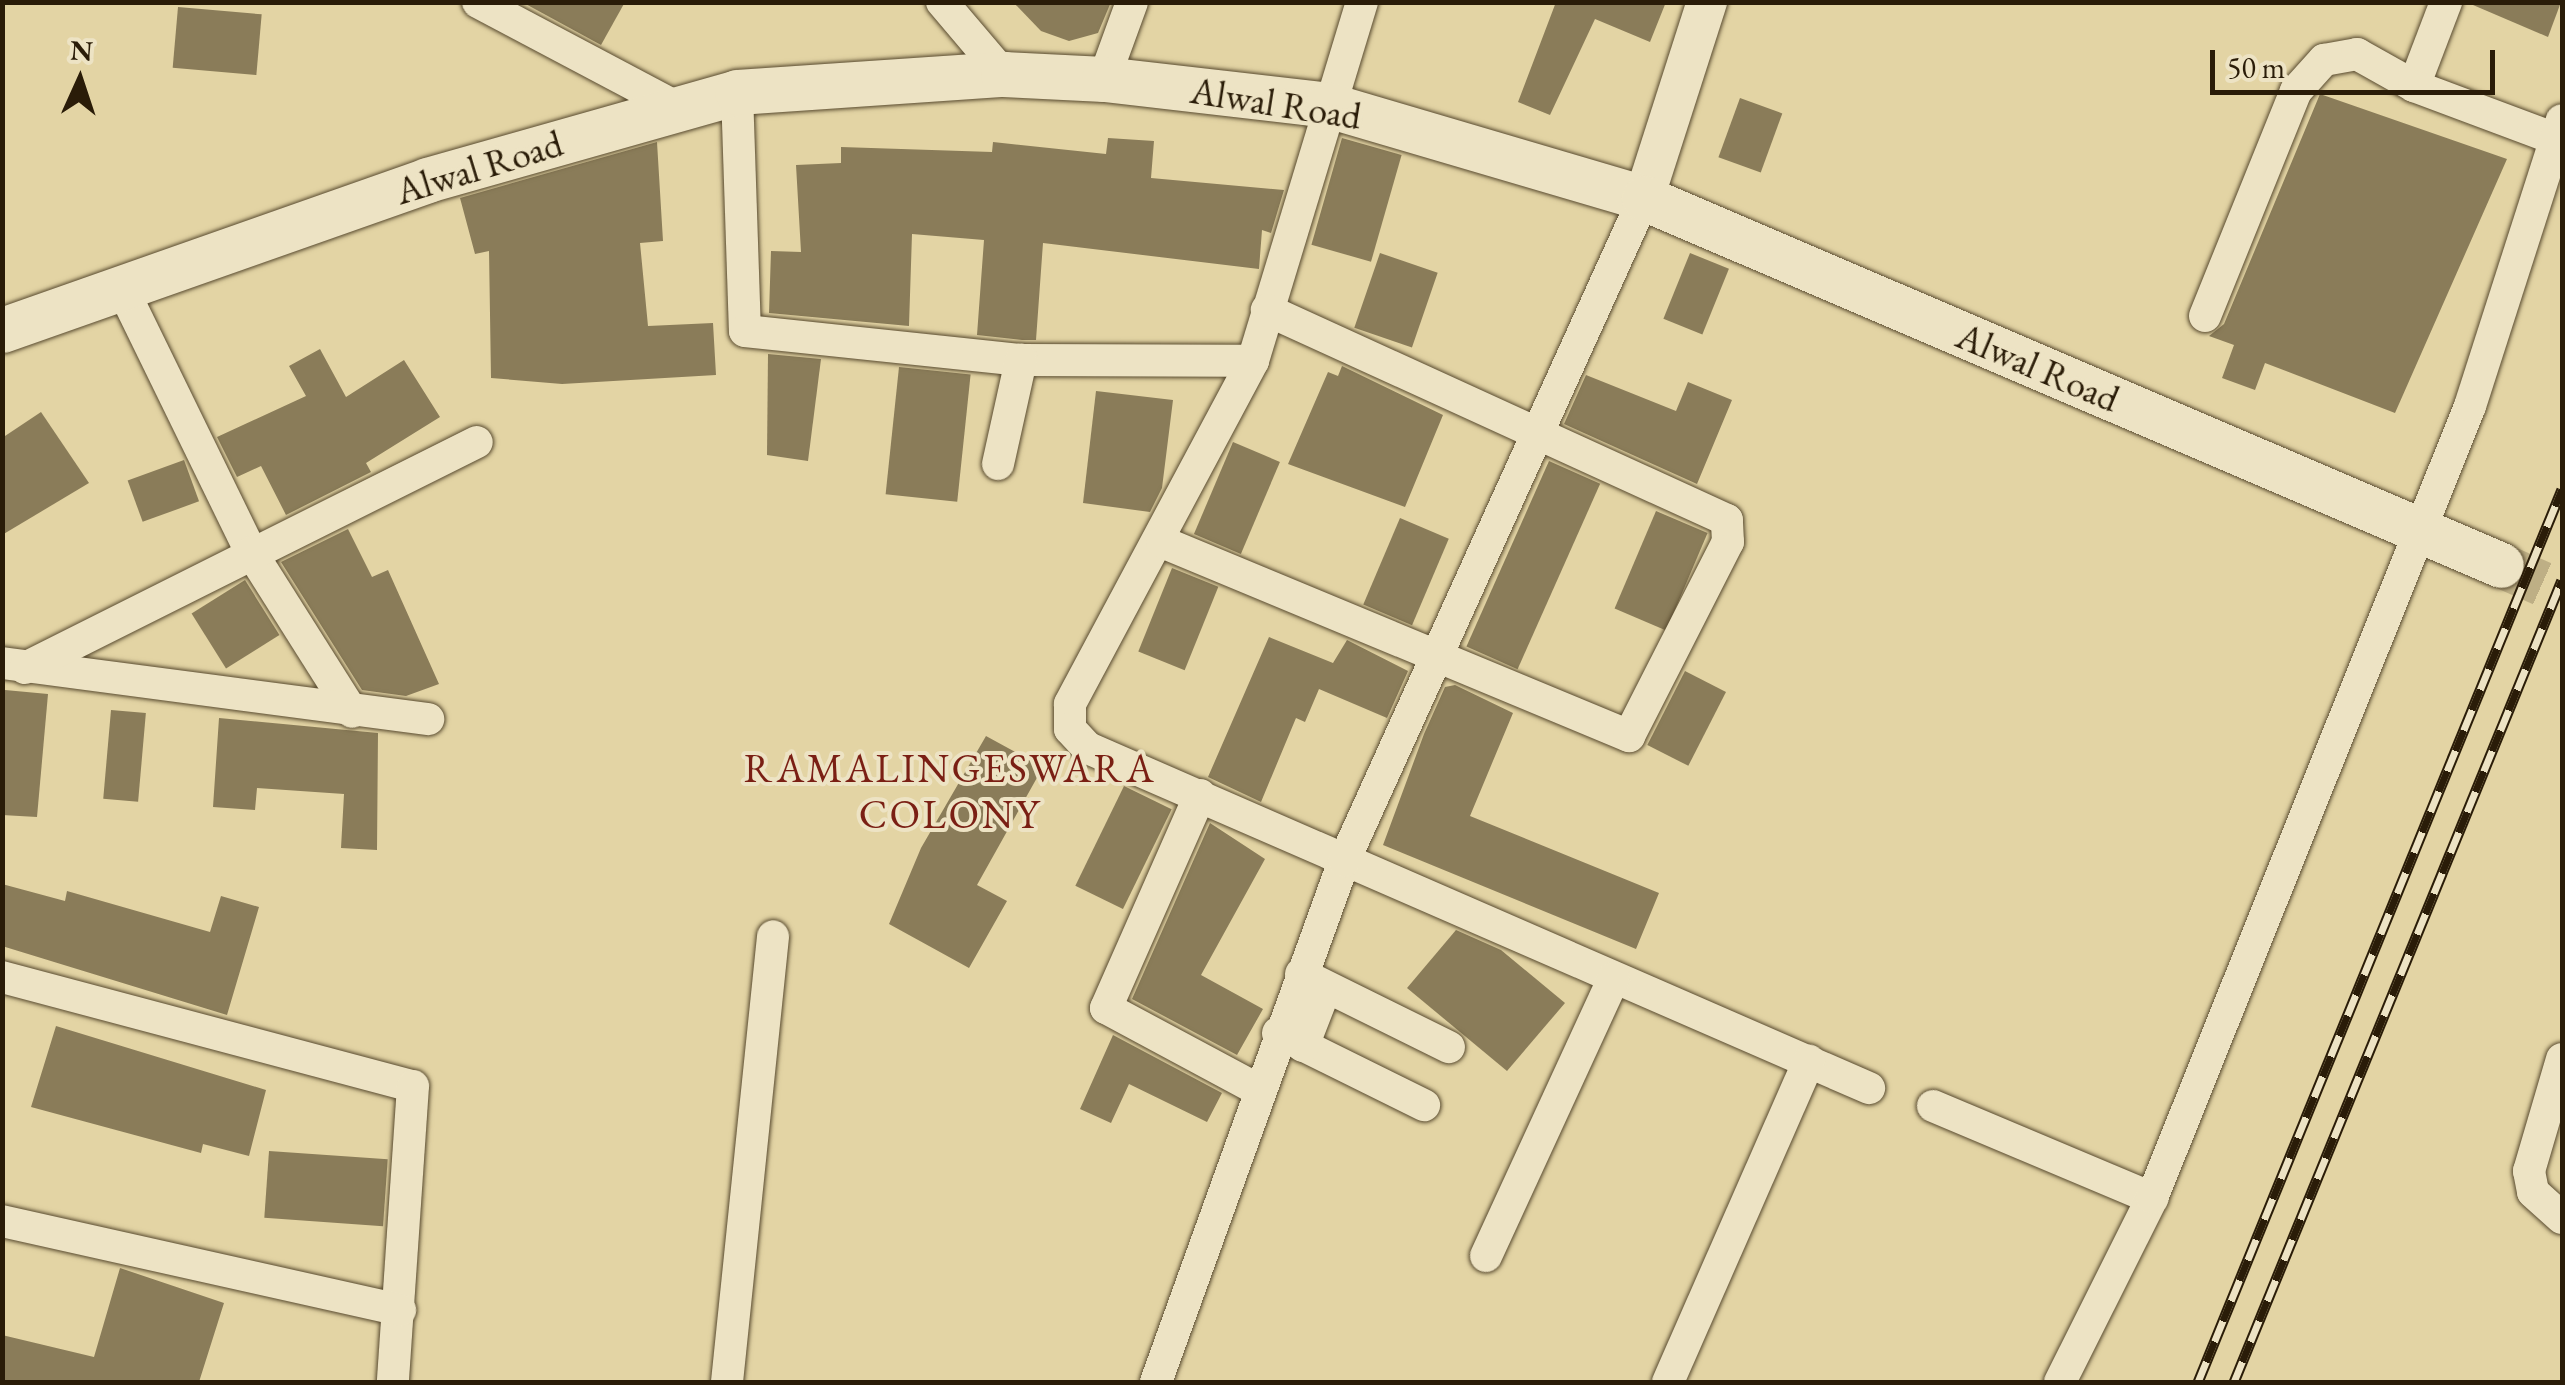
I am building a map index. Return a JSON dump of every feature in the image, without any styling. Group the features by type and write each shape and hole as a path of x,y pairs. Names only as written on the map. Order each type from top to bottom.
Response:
{"main road":[{"name":"Alwal Road","path":"2,330 125,294 428,180 737,92 1003,74 1104,79 1328,105 1644,198 2502,565"}],"street":[{"path":"478,2 676,107"},
{"path":"942,2 1003,74"},
{"path":"1104,79 1132,2"},
{"path":"1362,2 1253,360 1162,542 1070,704 1070,730 1088,748 1869,1088"},
{"path":"1156,1382 1257,1089 1291,1040 1314,980 1344,861 1438,658 1536,428 1644,198 1707,2"},
{"path":"2414,86 2446,2"},
{"path":"2060,1382 2152,1198 2415,530 2470,406 2559,130 2414,86 2356,54 2310,71 2205,316"},
{"path":"737,92 745,331 1020,360 1253,360"},
{"path":"125,294 252,552 352,712"},
{"path":"1162,542 1630,736 1728,542 1726,520 1536,428 1267,310"},
{"path":"998,464 1020,360"},
{"path":"14,665 476,442"},
{"path":"14,665 428,719"},
{"path":"1200,795 1106,1008 1257,1089"},
{"path":"727,1382 774,936"},
{"path":"2,978 413,1086 393,1382"},
{"path":"1486,1256 1614,978"},
{"path":"1314,980 1449,1047"},
{"path":"1291,1040 1424,1104"},
{"path":"2562,1059 2529,1171 2533,1192 2562,1218"},
{"path":"1668,1382 1810,1061"},
{"path":"1933,1106 2152,1198"},
{"path":"2,1221 400,1310"}],"building":[{"path":"522,2 625,2 601,45"},
{"path":"1013,2 1111,2 1098,33 1069,41 1041,31"},
{"path":"1556,2 1666,2 1650,42 1595,19 1550,115 1518,102"},
{"path":"2466,2 2561,2 2548,37"},
{"path":"178,7 262,14 256,75 173,68"},
{"path":"2320,94 2507,159 2395,413 2265,363 2255,390 2222,378 2234,345 2209,336 2224,324"},
{"path":"1740,98 1782,113 1761,173 1718,157"},
{"path":"1108,138 1154,141 1151,178 1284,190 1271,233 1262,230 1259,269 1043,243 1036,340 1022,340 977,335 984,240 912,234 909,326 769,313 771,251 801,252 796,165 841,163 841,147 992,152 993,142 1106,154"},
{"path":"1342,138 1402,155 1371,262 1311,245"},
{"path":"657,142 663,241 640,243 648,326 713,323 716,375 562,384 491,378 489,251 475,254 460,198"},
{"path":"1380,253 1438,273 1412,348 1354,328"},
{"path":"1690,253 1729,269 1702,335 1663,319"},
{"path":"320,349 346,397 404,360 440,417 366,463 371,472 286,515 261,466 237,477 217,437 306,396 289,366"},
{"path":"768,354 821,359 808,461 767,455"},
{"path":"1342,366 1443,415 1405,507 1288,464 1328,372 1338,376"},
{"path":"899,367 971,375 957,502 886,494"},
{"path":"1586,375 1676,411 1688,382 1732,400 1697,484 1564,424"},
{"path":"1096,391 1173,400 1162,488 1150,512 1083,503"},
{"path":"41,412 89,483 2,535 2,438"},
{"path":"1233,442 1280,462 1241,554 1194,534"},
{"path":"184,460 199,501 143,522 128,481"},
{"path":"1549,461 1600,484 1518,669 1466,646"},
{"path":"1656,511 1708,533 1666,630 1615,609"},
{"path":"1400,518 1449,539 1412,625 1363,605"},
{"path":"348,529 372,577 388,570 439,684 406,696 362,690 281,562"},
{"path":"1172,568 1218,587 1185,670 1138,651"},
{"path":"245,580 279,635 226,669 192,613"},
{"path":"1269,637 1333,663 1347,640 1408,671 1387,718 1319,689 1305,722 1296,718 1261,802 1208,777"},
{"path":"1685,671 1726,692 1688,766 1647,745"},
{"path":"1455,685 1513,713 1470,816 1659,893 1636,949 1383,845 1445,687"},
{"path":"5,690 48,694 37,817 2,815"},
{"path":"111,710 146,713 138,802 103,799"},
{"path":"219,718 378,733 377,850 341,848 344,794 257,788 255,810 213,807"},
{"path":"986,736 1043,767 977,885 1007,901 969,968 889,924 921,848"},
{"path":"1124,786 1172,809 1123,909 1075,886"},
{"path":"1210,823 1265,859 1201,975 1263,1009 1237,1055 1132,999"},
{"path":"2,884 65,901 67,891 210,932 221,896 259,907 227,1015 2,946"},
{"path":"1456,930 1501,950 1565,1003 1507,1071 1407,988"},
{"path":"56,1026 266,1090 249,1156 203,1144 201,1153 31,1107"},
{"path":"1113,1035 1222,1093 1207,1122 1129,1084 1111,1123 1080,1109"},
{"path":"269,1151 388,1159 383,1226 264,1218"},
{"path":"120,1268 224,1303 199,1382 2,1382 2,1335 94,1357"}],"tunnel":[{"path":"2501,565 2562,592"}],"railway":[{"path":"2198,1382 2562,489"},
{"path":"2234,1382 2562,580"}],"district":[{"name":"RAMALINGESWARA COLONY","path":"950,791"}]}
